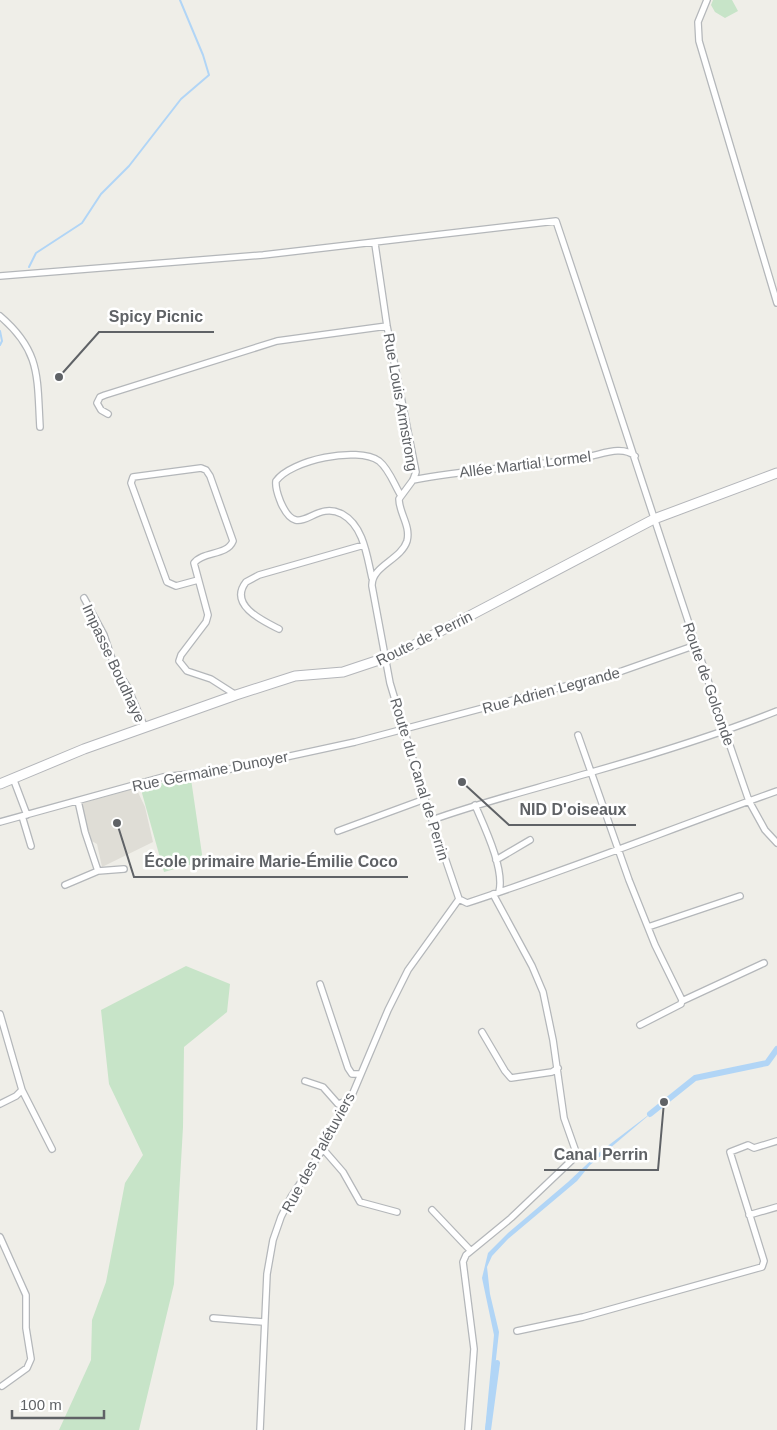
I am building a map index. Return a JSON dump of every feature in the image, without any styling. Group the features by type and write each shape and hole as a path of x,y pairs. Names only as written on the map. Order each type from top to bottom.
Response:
{"main road":[{"name":"Route de Perrin","path":"0,784 84,749 236,695 295,676 343,672 386,658 654,519 777,473"}],"street":[{"path":"706,0 698,22 699,41 777,303"},
{"name":"Route de Golconde","path":"375,244 556,221 749,801 765,830 777,843"},
{"path":"0,276 375,244"},
{"name":"Rue Louis Armstrong","path":"372,578 400,552 406,543 408,530 399,503 400,494 413,480 416,469 387,326 375,244"},
{"path":"0,316 21,336 32,355 38,385 40,427"},
{"path":"108,414 100,410 97,403 100,397 105,395 277,341 387,326"},
{"name":"Allée Martial Lormel","path":"413,480 561,462 616,451 628,451 635,456"},
{"path":"386,658 372,578 364,545 351,522 336,512 320,512 296,521 290,518 277,492 277,479 318,458 340,455 362,456 373,458 383,465 400,494"},
{"path":"198,580 176,586 168,582 131,483 133,477 198,468 208,471 233,542 227,548 195,561 194,568 198,580 206,604 206,622 181,655 180,663 187,671 211,679 236,695"},
{"path":"279,629 254,616 246,608 242,594 246,582 259,576 364,545"},
{"name":"Impasse Boudhaye","path":"84,598 104,635 115,668 126,686 145,728"},
{"name":"Rue Adrien Legrande","path":"404,729 622,671 696,645"},
{"name":"Route du Canal de Perrin","path":"386,658 390,683 425,799 459,899"},
{"path":"432,820 475,805 593,772 725,731 777,711"},
{"name":"Rue Germaine Dunoyer","path":"0,822 164,777 226,770 404,729"},
{"path":"578,735 593,772 618,850 648,927 682,1001"},
{"path":"13,778 25,815 30,846"},
{"path":"459,899 467,903 777,791"},
{"path":"338,830 425,799"},
{"path":"78,801 85,832 98,871"},
{"path":"475,805 496,860 501,882 496,893"},
{"path":"496,860 530,840"},
{"path":"66,885 98,871 124,869"},
{"path":"468,1430 474,1341 463,1262 470,1250 511,1218 575,1155 575,1148 564,1118 558,1068 548,1013 538,977 496,893"},
{"path":"648,927 740,896"},
{"name":"Rue des Palétuviers","path":"260,1430 263,1322 267,1274 276,1230 291,1197 323,1149 350,1100 408,970 459,899"},
{"path":"640,1024 675,1008 682,1001 764,963"},
{"path":"320,984 348,1068 352,1074 360,1074"},
{"path":"0,1014 22,1090 52,1149"},
{"path":"482,1032 510,1078 521,1078 539,1072 552,1072 558,1068"},
{"path":"305,1081 326,1090 337,1103 350,1100"},
{"path":"0,1104 16,1096 22,1090"},
{"path":"517,1331 583,1317 759,1269 764,1265 764,1261 731,1151 748,1145 754,1148 777,1141"},
{"path":"323,1149 343,1172 360,1202 397,1212"},
{"path":"749,1215 777,1207"},
{"path":"432,1210 470,1250"},
{"path":"0,1237 26,1295 26,1334 31,1359 27,1368 2,1386"},
{"path":"213,1318 263,1322"}],"shaded area":[{"path":"136,788 145,807 153,842 102,867 97,844 90,840 82,803"}],"green space":[{"path":"713,0 732,0 738,11 725,18 715,12 711,5"},
{"path":"191,779 203,861 164,872 140,786"},
{"path":"186,966 230,984 227,1012 184,1047 183,1127 174,1284 139,1430 59,1430 91,1360 92,1320 106,1282 125,1183 143,1155 109,1084 101,1010"}],"water":[{"path":"655,1110 590,1165 577,1181 508,1239 492,1256 487,1267 490,1294 499,1332 488,1430 485,1430 494,1335 482,1278 488,1253 601,1151"}],"waterway":[{"path":"29,267 36,253 82,223 101,194 129,166 181,99 209,75 203,55 180,0"},
{"path":"0,331 2,341 0,345"},
{"path":"650,1114 695,1078 767,1063 777,1049"},
{"path":"488,1430 497,1363"}],"place":[{"name":"Spicy Picnic","path":"59,377"},
{"name":"NID D'oiseaux","path":"462,782"},
{"name":"École primaire Marie-Émilie Coco","path":"117,823"},
{"name":"Canal Perrin","path":"664,1102"}]}
